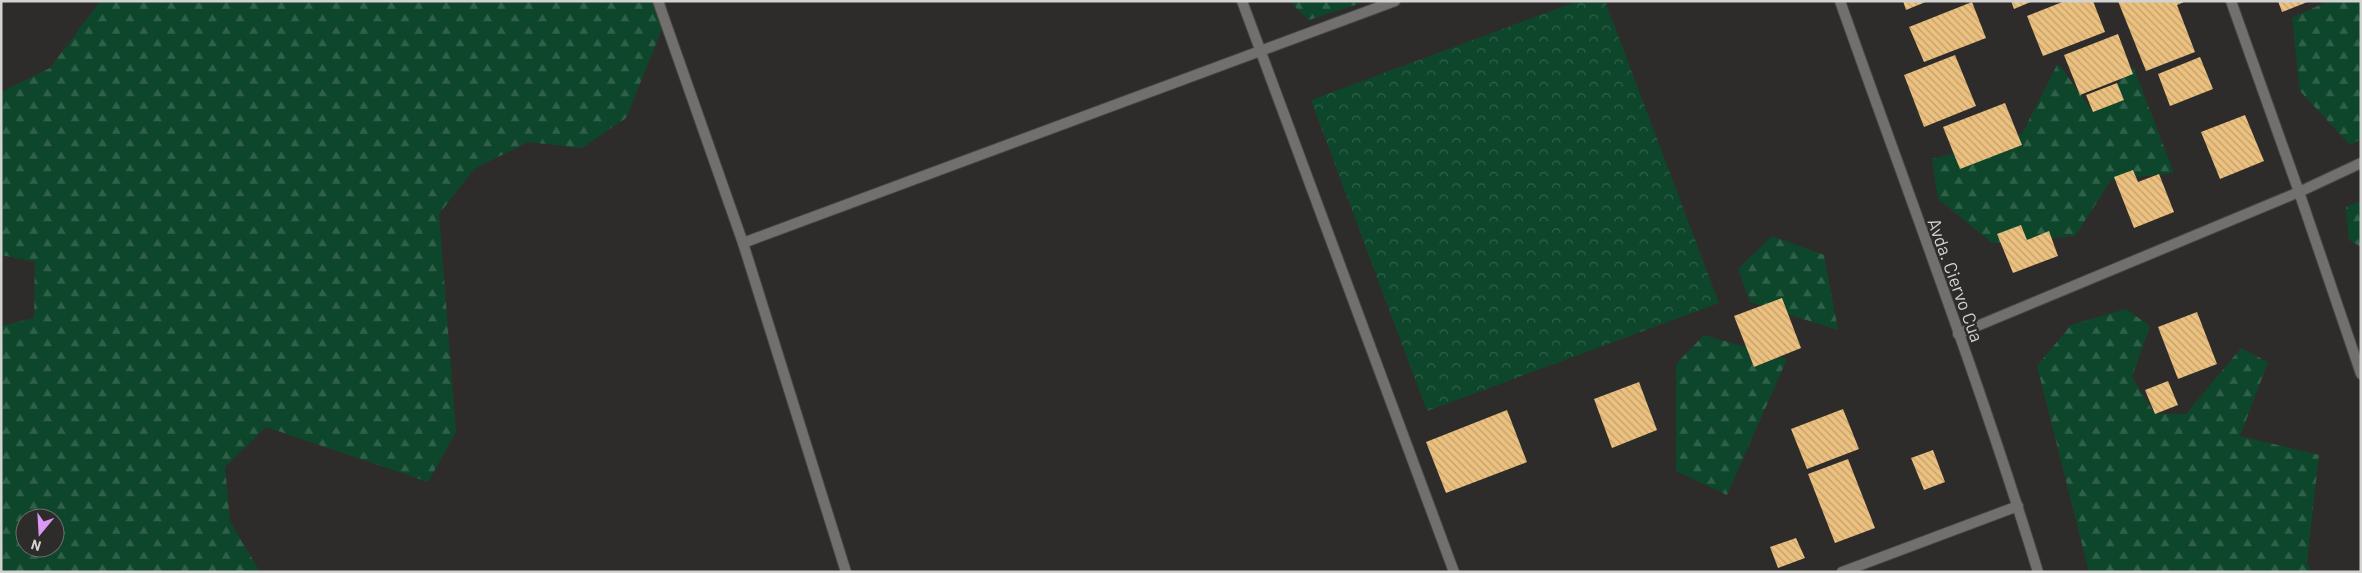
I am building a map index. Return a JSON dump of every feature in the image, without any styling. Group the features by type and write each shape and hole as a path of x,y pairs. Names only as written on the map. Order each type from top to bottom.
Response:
{"street":[{"path":"658,1 743,243 846,572"},
{"path":"1242,1 1454,572"},
{"path":"743,243 1395,1"},
{"name":"Avda. Ciervo Cua","path":"1840,1 2018,506 2038,572"},
{"path":"2231,1 2361,374"},
{"path":"1958,334 2299,192 2361,163"},
{"path":"1842,572 2018,506"}],"green space":[{"path":"100,1 665,1 668,14 626,118 582,148 528,142 474,169 439,214 456,432 428,482 266,427 225,467 230,521 260,572 1,572 1,326 34,318 35,262 1,255 1,92 50,68"},
{"path":"1289,1 1367,1 1309,20"},
{"path":"1578,1 1605,1 1719,303 1427,411 1311,100"},
{"path":"2328,1 2361,1 2361,139 2350,145 2300,91 2292,18"},
{"path":"2058,63 2093,112 2133,66 2174,173 2111,180 2075,236 1992,243 1938,199 1932,159 2022,134"},
{"path":"2361,201 2361,247 2349,240 2346,207"},
{"path":"1772,236 1824,255 1838,330 1750,302 1738,269"},
{"path":"2126,309 2150,326 2132,377 2155,414 2186,414 2241,348 2268,362 2240,436 2319,455 2307,562 2311,572 2089,572 2037,366 2071,325"},
{"path":"1704,335 1787,359 1727,495 1676,471 1676,364"}],"building":[{"path":"1903,1 1928,1 1906,10"},
{"path":"2011,1 2033,1 2014,9"},
{"path":"2065,1 2093,1 2105,32 2043,56 2027,16"},
{"path":"2118,1 2186,1 2177,5 2195,52 2146,71"},
{"path":"2278,1 2310,1 2282,12"},
{"path":"1972,2 1986,38 1924,62 1909,27"},
{"path":"2118,34 2133,74 2080,95 2064,55"},
{"path":"1955,55 1976,106 1924,127 1904,75"},
{"path":"2200,57 2213,89 2170,106 2158,74"},
{"path":"2117,83 2124,100 2093,112 2086,95"},
{"path":"2005,103 2022,145 1960,169 1943,127"},
{"path":"2245,115 2264,161 2220,179 2201,132"},
{"path":"2133,170 2138,182 2159,174 2174,212 2134,228 2114,177"},
{"path":"2021,225 2027,240 2049,231 2058,256 2013,273 1997,234"},
{"path":"1782,298 1801,348 1754,367 1734,316"},
{"path":"2197,312 2217,364 2178,379 2158,327"},
{"path":"2168,381 2178,405 2155,414 2145,390"},
{"path":"1639,382 1657,430 1612,448 1594,399"},
{"path":"1843,409 1859,449 1807,469 1791,429"},
{"path":"1507,410 1527,462 1446,493 1426,442"},
{"path":"1933,450 1945,482 1924,490 1911,458"},
{"path":"1848,459 1875,528 1835,543 1808,474"},
{"path":"1796,538 1805,558 1778,568 1770,547"}]}
